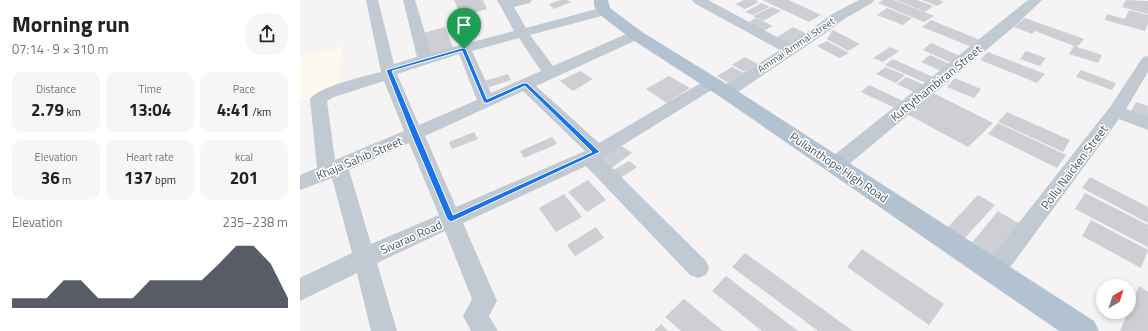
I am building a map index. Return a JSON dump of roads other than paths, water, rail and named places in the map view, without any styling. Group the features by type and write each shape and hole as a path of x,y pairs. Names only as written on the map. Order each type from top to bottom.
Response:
{"main road":[{"name":"Pulianthope High Road","path":"603,6 636,35 995,270 1084,331"}],"street":[{"path":"372,0 389,72 482,292 485,301 475,316 486,331"},
{"path":"408,0 425,59"},
{"path":"526,0 505,2 522,33 550,73"},
{"path":"698,0 790,50"},
{"name":"Ammai Ammal Street","path":"719,88 790,50 839,16 868,0"},
{"name":"Kuttythambiran Street","path":"835,165 1012,22 1036,0"},
{"path":"384,331 364,258 333,170 324,151 318,99 328,93 425,59 522,33 603,6"},
{"name":"Khaja Sahib Street","path":"300,183 333,170 636,35"},
{"path":"464,49 486,102"},
{"name":"Pollu Naicken Street","path":"995,270 1116,111 1148,60"},
{"path":"525,84 593,154 698,268"},
{"name":"Sivarao Road","path":"300,290 364,258 593,154 719,88"},
{"path":"1116,111 1148,124"}]}
